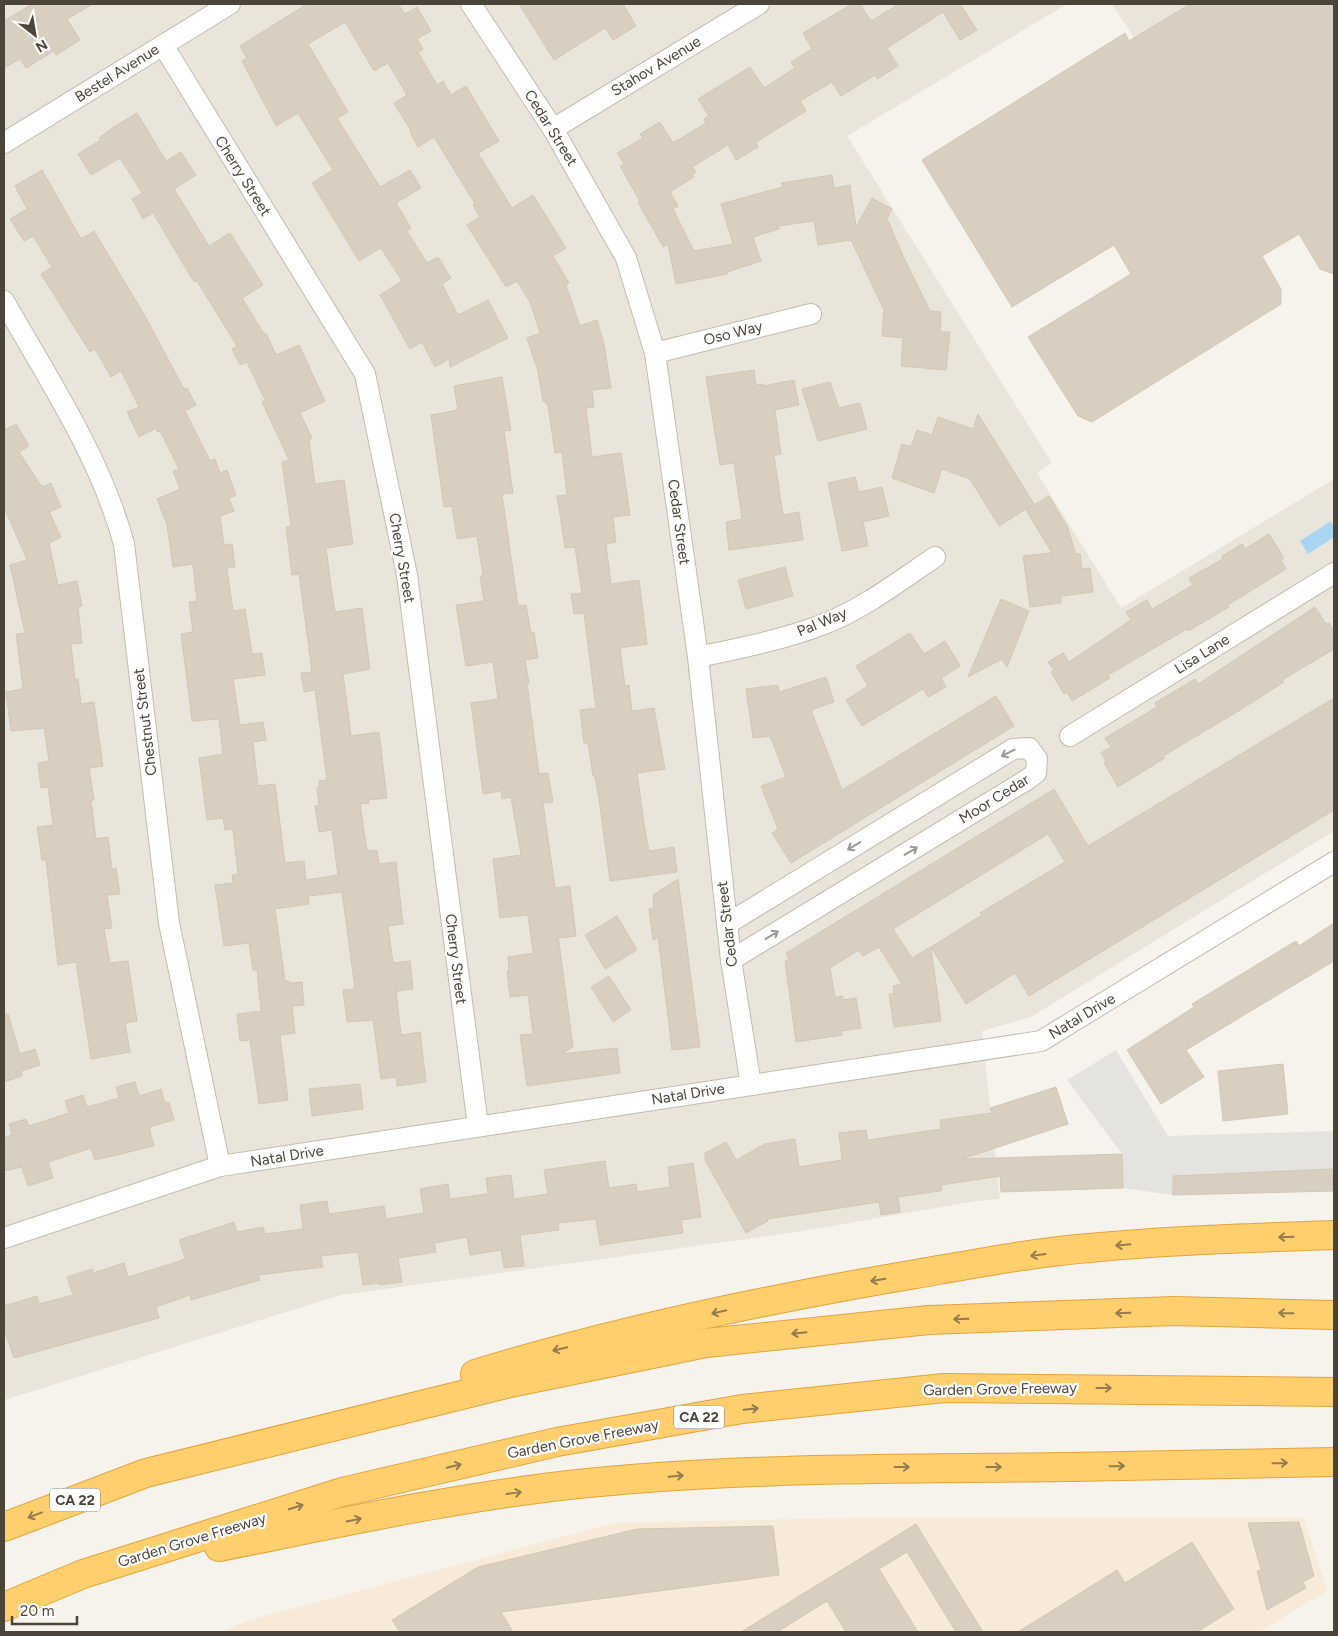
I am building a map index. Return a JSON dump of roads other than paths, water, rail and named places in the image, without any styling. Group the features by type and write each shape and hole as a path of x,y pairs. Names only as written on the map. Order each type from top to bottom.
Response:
{"highway":[{"path":"146,1473 557,1349 802,1293 1087,1248 1186,1240 1334,1235"},
{"name":"CA 22","path":"4,1527 146,1473 510,1383 706,1343 929,1320 1174,1311 1334,1315"},
{"name":"Garden Grove Freeway","path":"4,1607 83,1574 342,1492 557,1442 742,1410 944,1388 1334,1392"},
{"path":"83,1574 440,1504 568,1485 720,1472 858,1468 1069,1467 1334,1462"}],"street":[{"name":"Bestel Avenue","path":"4,143 230,4"},
{"name":"Cedar Street","path":"471,4 552,129 626,258 655,353 698,657 731,960 751,1085"},
{"name":"Stahov Avenue","path":"552,129 759,4"},
{"name":"Cherry Street","path":"163,45 365,374 407,575 478,1126"},
{"name":"Chestnut Street","path":"4,301 81,435 116,515 124,544 169,923 220,1166"},
{"name":"Oso Way","path":"655,353 811,314"},
{"name":"Pal Way","path":"698,657 768,642 825,624 884,592 935,557"},
{"name":"Lisa Lane","path":"1070,736 1334,573"},
{"name":"Moor Cedar","path":"727,924 1013,749 1029,748 1037,758 1036,773 1028,780 731,960"},
{"name":"Natal Drive","path":"4,1238 220,1166 1041,1041 1334,862"}],"water":[{"path":"1331,521 1334,527 1334,537 1308,554 1300,541"}]}
